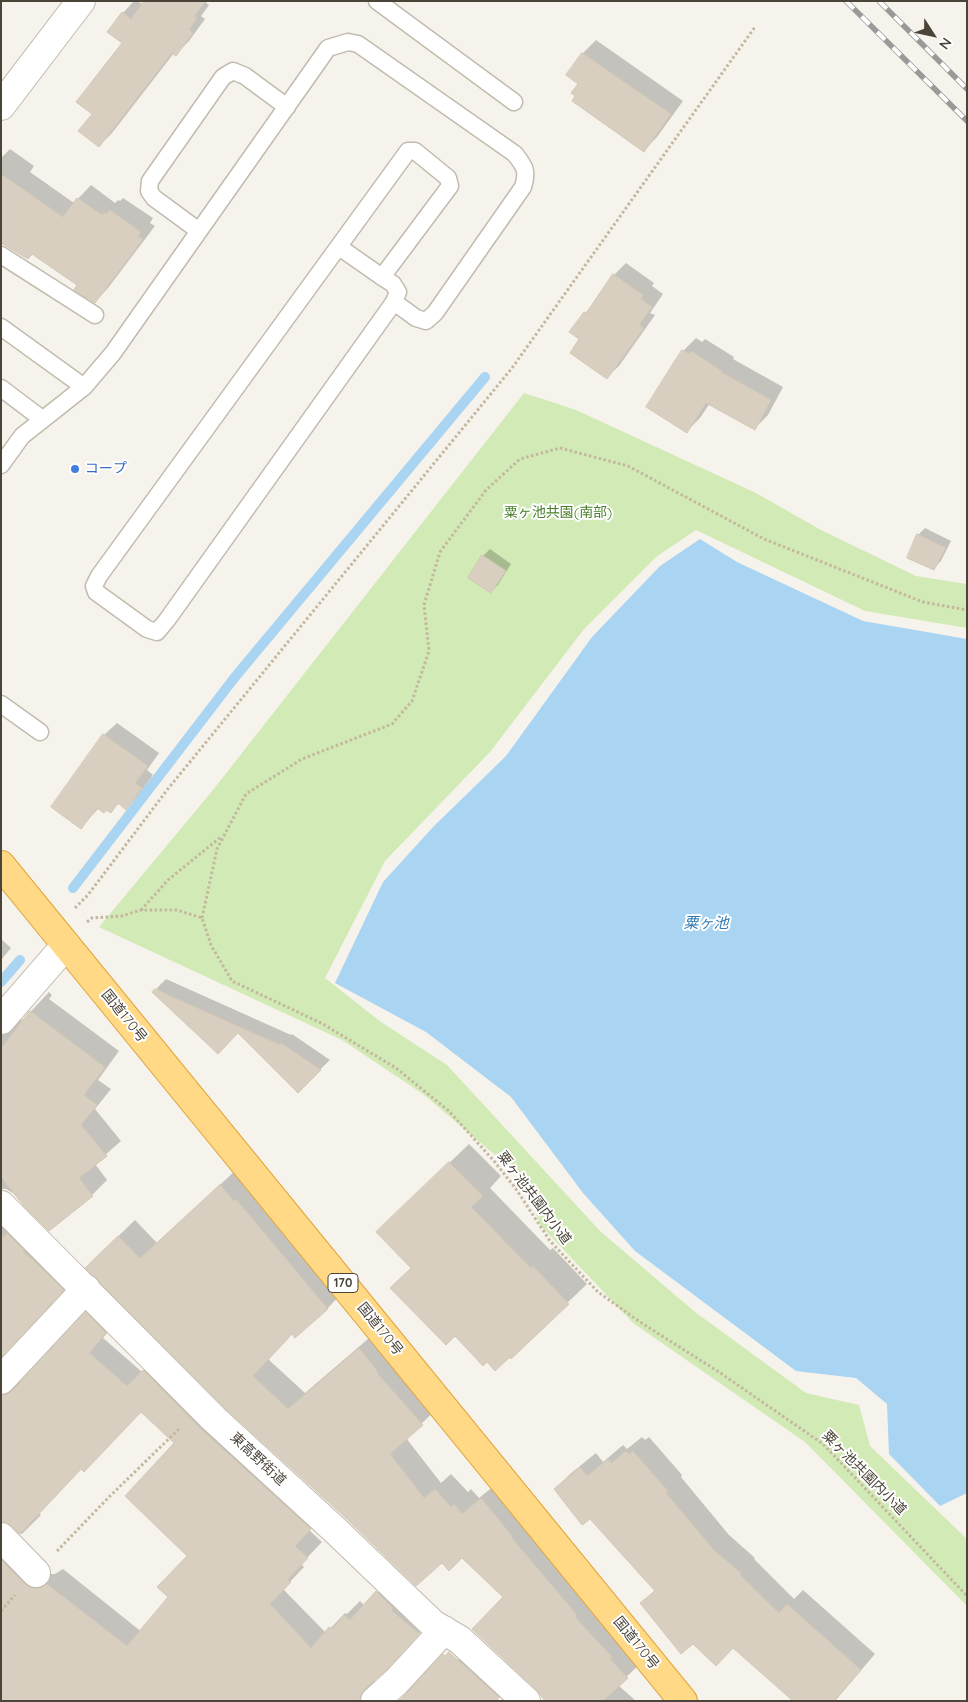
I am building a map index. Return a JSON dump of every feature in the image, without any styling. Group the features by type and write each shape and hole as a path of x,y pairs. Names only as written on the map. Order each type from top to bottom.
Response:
{"highway":[{"name":"国道170号","path":"1,865 683,1701"}],"street":[{"path":"1,106 81,1"},
{"path":"1,1020 59,937"},
{"name":"東高野街道","path":"1,1206 202,1406 433,1624 460,1640 526,1701"},
{"path":"1,1380 86,1289"},
{"path":"1,1537 36,1573"},
{"path":"375,1701 396,1682 444,1630"}],"lane":[{"path":"377,1 514,102"},
{"path":"1,466 22,436 84,387 113,353 328,48 348,42 358,44 515,154 524,166 526,176 523,187 435,313 426,320 416,318 394,302"},
{"path":"198,232 154,198 149,190 150,181 223,77 233,71 245,76 287,107"},
{"path":"339,247 382,277 393,284 398,292 394,302 167,620 157,632 146,630 96,592 94,586 99,576 408,151 415,151 448,178 450,186 382,277"},
{"path":"1,254 94,315"},
{"path":"1,327 84,387"},
{"path":"1,388 42,419"},
{"path":"1,704 40,732"}],"path":[{"path":"59,937 167,790 512,368 755,26"},
{"path":"59,937 92,918 122,916 141,910 177,910 202,918 217,849 246,794 302,759 392,724 412,701 428,651 424,605 440,552 486,490 520,459 560,448 628,466 764,539 923,602 967,610"},
{"path":"141,910 168,880 225,834"},
{"name":"粟ヶ池共園内小道","path":"202,918 211,945 232,981 323,1024 396,1068 449,1110 516,1189 550,1241 598,1292 823,1444 967,1596"},
{"path":"1,1612 109,1497 202,1406"}],"green space":[{"name":"粟ヶ池共園(南部)","path":"524,393 576,410 756,493 821,530 916,576 967,584 967,628 865,611 696,530 656,557 584,629 490,752 385,861 325,978 381,1022 447,1065 600,1231 695,1312 806,1393 859,1405 870,1446 967,1539 967,1606 805,1442 633,1323 541,1226 521,1177 423,1094 342,1040 99,927 213,790"}],"water":[{"name":"粟ヶ池","path":"700,539 737,562 863,621 967,639 967,1493 940,1506 889,1454 887,1404 856,1378 796,1371 635,1251 583,1193 511,1097 426,1032 335,983 383,882 434,826 506,756 592,637 660,566"}],"building":[{"path":"144,1 206,1 194,16 197,18 189,30 193,33 176,56 172,53 99,147 78,131 92,114 76,102 122,43 107,32 122,12 131,19"},
{"path":"582,53 671,114 644,152 572,101 575,96 571,93 578,84 566,75"},
{"path":"1,174 63,217 77,198 102,215 110,210 141,232 138,236 143,239 95,303 74,290 77,285 32,254 28,259 1,243"},
{"path":"613,274 643,295 641,299 652,307 639,325 644,328 607,379 570,353 579,339 569,332 584,312 586,313"},
{"path":"682,350 689,354 691,351 721,372 771,400 755,430 706,403 687,433 646,407"},
{"path":"917,534 946,548 934,570 907,558"},
{"path":"482,555 506,571 491,593 468,578"},
{"path":"103,734 148,766 135,783 142,788 126,810 118,803 111,813 106,810 104,813 97,808 81,829 51,807"},
{"path":"155,989 280,1045 281,1043 321,1070 298,1093 238,1033 218,1054 152,992"},
{"path":"30,1011 105,1067 84,1095 97,1105 81,1125 107,1156 79,1178 93,1196 49,1231 24,1206 1,1177 1,1049"},
{"path":"449,1162 483,1196 471,1207 531,1268 533,1266 569,1304 511,1359 510,1357 495,1371 487,1362 483,1366 455,1336 446,1345 390,1288 411,1268 376,1232"},
{"path":"220,1185 234,1201 236,1199 328,1309 295,1338 292,1334 253,1376 288,1409 359,1348 377,1373 423,1425 390,1454 424,1498 435,1489 451,1507 454,1504 462,1514 481,1498 511,1537 577,1615 575,1617 612,1657 610,1659 628,1678 603,1701 545,1701 537,1690 472,1629 503,1597 462,1558 449,1571 442,1563 416,1586 346,1518 225,1408 85,1268 118,1236 140,1258"},
{"path":"7,1233 25,1251 23,1252 64,1290 1,1357 1,1235 4,1237"},
{"path":"86,1312 106,1333 89,1353 127,1386 143,1370 203,1431 311,1529 295,1546 308,1558 287,1580 291,1582 270,1604 311,1648 329,1627 332,1629 344,1615 350,1620 376,1591 393,1608 391,1610 419,1634 385,1671 365,1689 360,1696 360,1701 1,1701 1,1560 25,1584 31,1588 40,1588 47,1584 127,1646 168,1597 157,1587 187,1556 125,1496 174,1443 141,1412 84,1472 81,1469 20,1534 6,1522 1,1522 1,1395 6,1395 12,1391"},
{"path":"626,1451 629,1454 633,1451 668,1491 666,1493 714,1550 741,1573 740,1575 779,1613 787,1604 861,1670 834,1701 793,1701 733,1648 716,1666 693,1644 681,1654 640,1603 655,1591 590,1519 582,1525 554,1489 580,1467 587,1476 608,1459 611,1463"},
{"path":"449,1652 499,1697 496,1701 399,1701 443,1654 445,1656"}],"waterway":[{"path":"73,888 235,677 485,377"},
{"path":"1,982 20,960"}],"railway":[{"path":"846,1 967,121"},
{"path":"879,1 967,89"}],"place":[{"name":"コープ","path":"75,469"}]}
